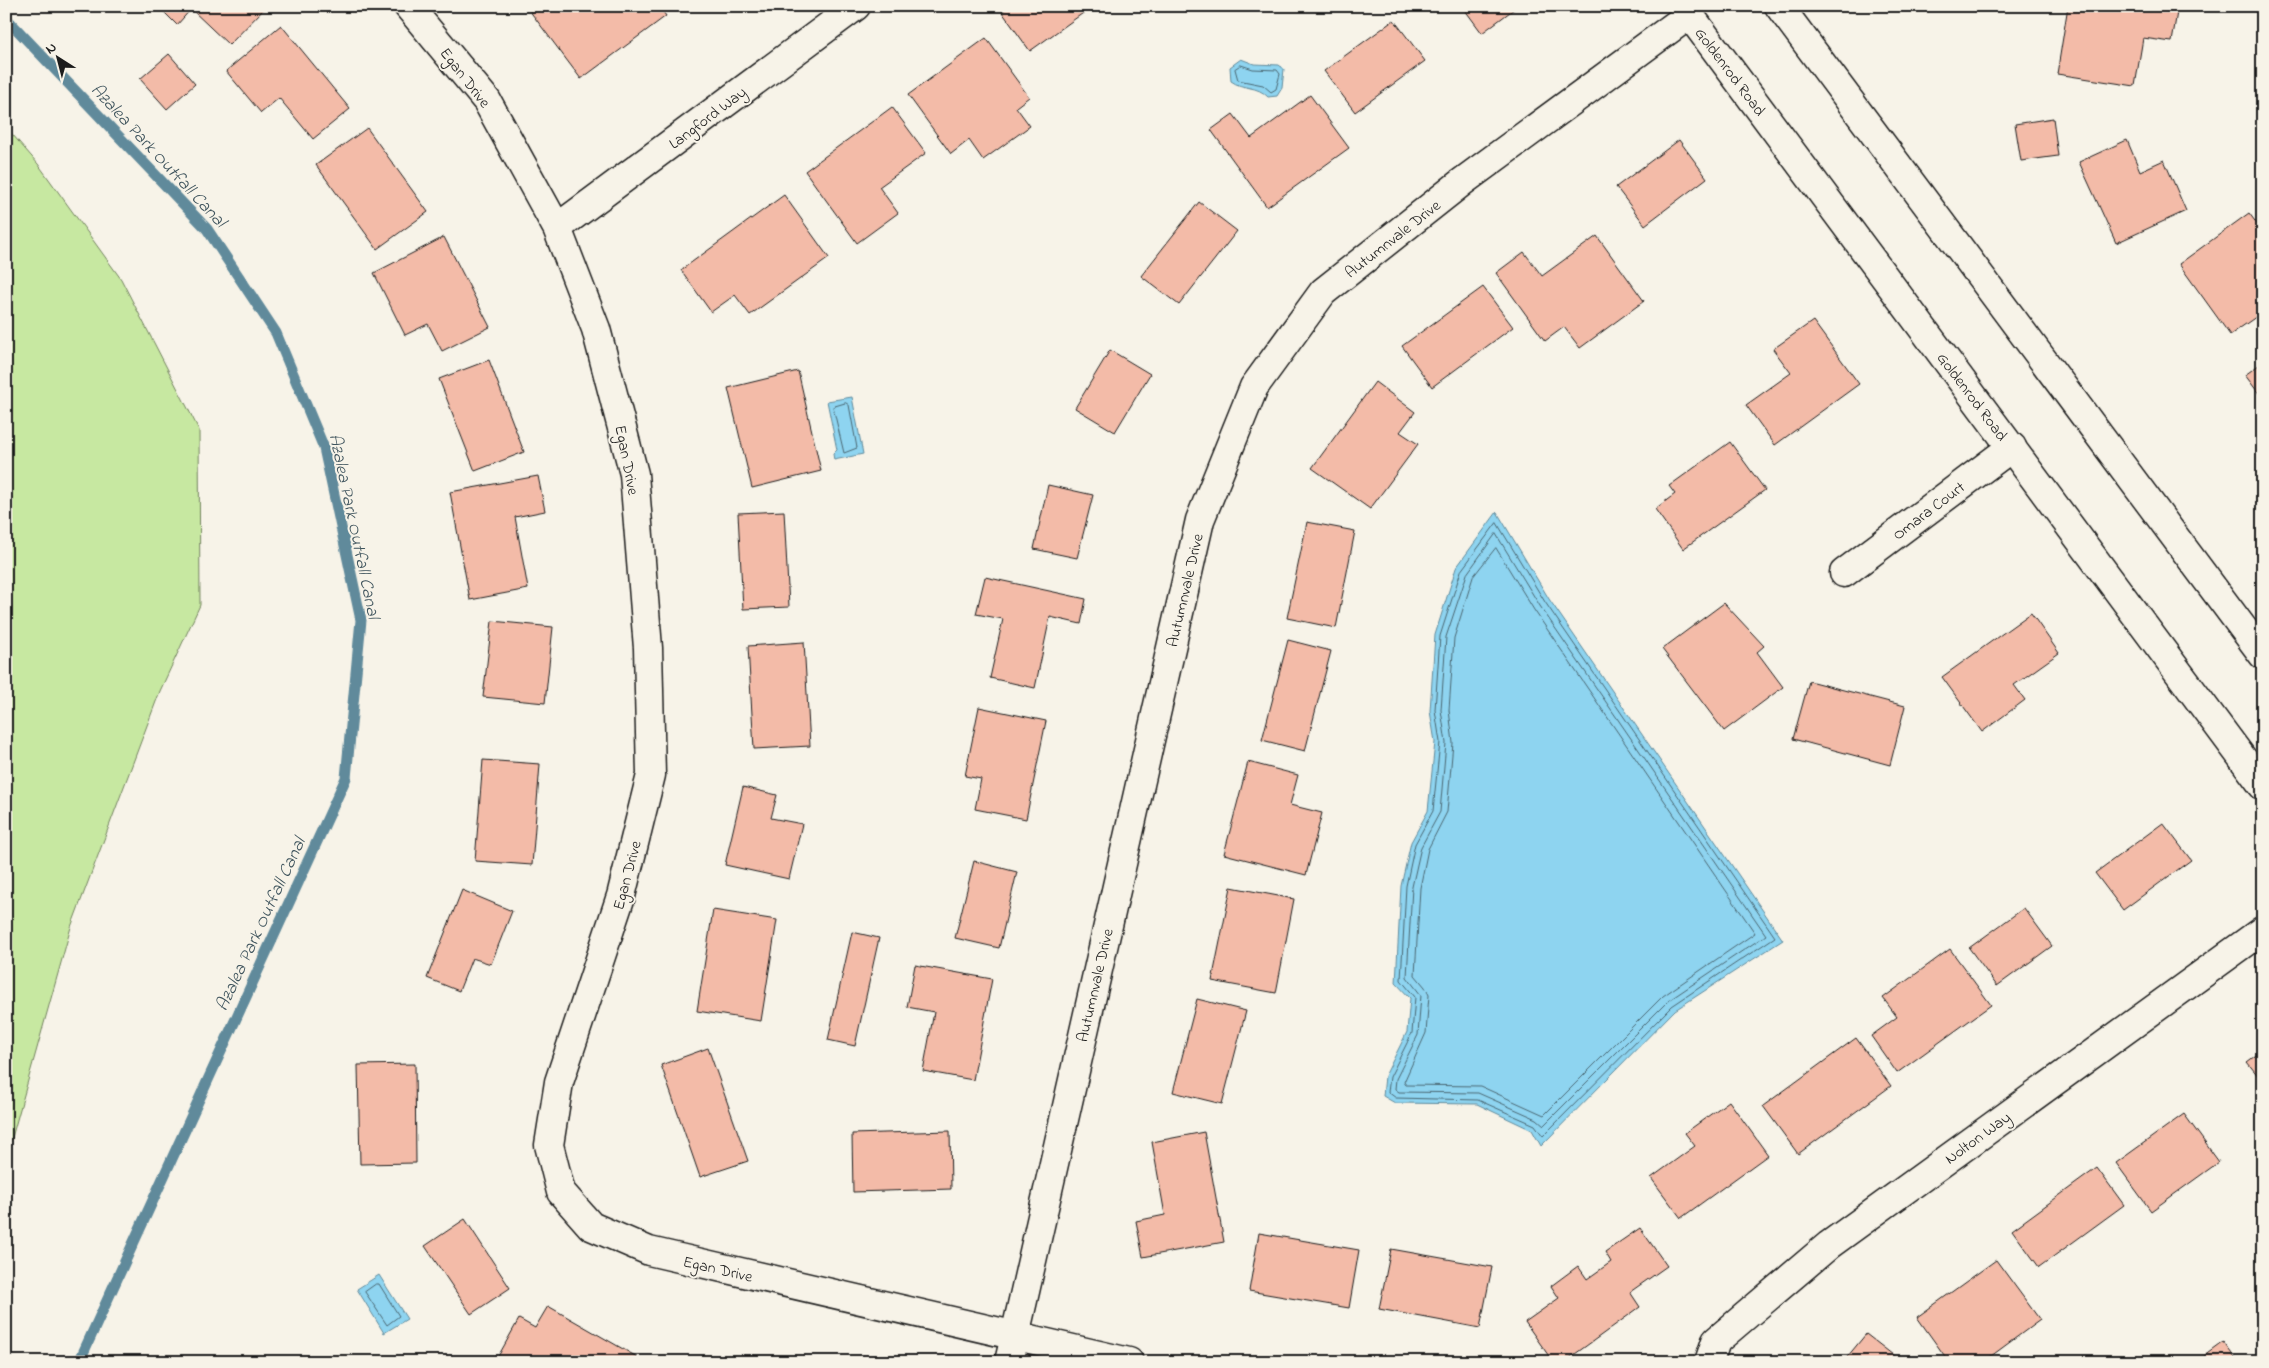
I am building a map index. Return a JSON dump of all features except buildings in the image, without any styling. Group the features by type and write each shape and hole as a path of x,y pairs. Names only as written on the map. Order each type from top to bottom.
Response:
{"street":[{"name":"Egan Drive","path":"408,6 487,100 557,228 596,329 634,474 648,648 651,775 621,896 559,1082 549,1145 561,1192 591,1226 649,1251 1011,1349 1129,1362"},
{"name":"Langford Way","path":"557,228 856,6"},
{"path":"1779,6 2263,655"},
{"name":"Goldenrod Road","path":"1686,11 2263,786"},
{"name":"Autumnvale Drive","path":"1011,1349 1200,520 1254,387 1323,292 1462,182 1686,11"},
{"name":"Omara Court","path":"1844,573 2012,447"},
{"name":"Nolton Way","path":"1709,1362 1716,1341 1829,1245 2263,930"}],"green space":[{"path":"6,127 38,164 121,279 199,430 200,605 160,691 71,927 6,1159"}],"water":[{"path":"1241,59 1254,64 1279,65 1284,69 1282,88 1277,96 1268,97 1255,89 1240,86 1231,81 1230,67"},
{"path":"852,397 863,454 834,460 833,454 837,450 827,401"},
{"path":"1497,512 1549,599 1783,940 1675,1010 1541,1146 1532,1130 1477,1104 1395,1103 1383,1096 1385,1076 1407,1032 1410,998 1396,983 1401,886 1411,842 1428,811 1435,742 1430,711 1435,635 1456,568"},
{"path":"379,1275 407,1319 384,1333 357,1289"}],"waterway":[{"name":"Azalea Park Outfall Canal","path":"6,18 207,229 276,333 324,448 361,620 346,778 79,1362"}]}
